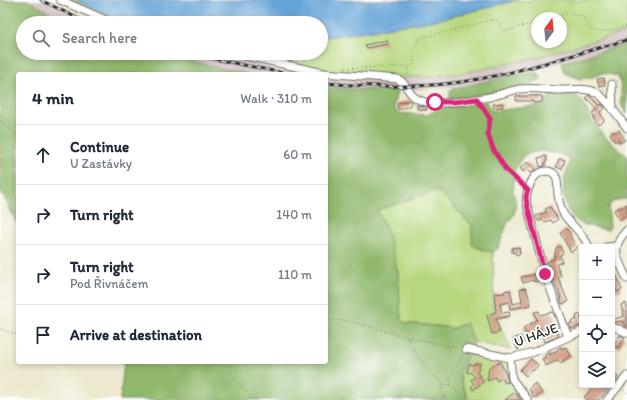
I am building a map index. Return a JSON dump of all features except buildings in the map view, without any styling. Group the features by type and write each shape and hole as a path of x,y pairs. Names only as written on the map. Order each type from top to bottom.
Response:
{"street":[{"path":"60,0 97,16"},
{"path":"264,60 319,72"},
{"path":"328,73 398,79 401,80 410,94 423,102 435,100 454,102 477,99 527,88 590,90 598,93 627,128"},
{"path":"612,84 613,110"},
{"path":"568,337 545,274 527,205 526,197 528,190 533,179 538,174 544,171 549,171 554,173 558,178 559,202 563,212 582,234 587,244"},
{"path":"627,230 622,235 616,246 616,253 627,279"},
{"path":"615,328 627,333"},
{"name":"U HÁJE","path":"466,350 510,358 534,352 579,332"},
{"path":"510,358 512,379 528,400"},
{"path":"607,400 627,376"}],"path":[{"path":"567,13 583,17 590,28 595,32 627,26"},
{"path":"406,79 409,68 413,65 416,44 420,38 492,20 497,20 502,30 506,31 531,24"},
{"path":"340,68 409,68"},
{"path":"622,78 627,78"},
{"path":"487,81 498,95"},
{"path":"477,99 490,118 488,134 493,149 506,170 528,190"},
{"path":"0,121 16,134"},
{"path":"328,320 361,324 407,337 466,350 450,377 450,385"},
{"path":"0,329 16,334"},
{"path":"407,337 414,352 423,364 443,384 450,385 467,400"},
{"path":"228,364 232,375 253,400"},
{"path":"443,384 441,392 446,400"}],"shaded area":[{"path":"27,0 50,0 81,16 56,16"},
{"path":"627,32 627,44 537,69 475,84 455,87 397,91 328,88 328,75 396,79 454,75 507,64"},
{"path":"184,60 243,60 306,72 238,72"}],"green space":[{"path":"0,0 27,0 56,16 16,16 16,60 184,60 238,72 16,72 16,222 4,196 0,191"},
{"path":"63,0 75,0 113,16 100,16"},
{"path":"518,0 627,0 627,32 534,58 464,73 434,77 402,77 396,79 328,75 328,72 304,72 285,69 275,62 267,60 328,60 328,37 436,20"},
{"path":"627,44 627,114 621,104 621,87 618,76 603,73 590,78 580,79 565,73 562,63"},
{"path":"537,72 542,80 531,84 496,92 450,99 450,90 510,76"},
{"path":"328,88 397,91 394,105 397,113 427,115 441,108 486,102 492,111 544,105 548,97 566,93 571,94 579,97 599,130 627,156 627,199 616,200 608,207 610,226 608,230 583,224 573,217 569,212 564,194 564,179 569,164 569,158 560,154 541,151 526,154 515,169 513,192 516,203 514,214 507,224 498,248 493,252 483,250 472,245 472,226 438,191 377,210 388,232 398,273 401,318 406,323 454,328 466,323 474,342 459,375 468,400 120,400 124,364 328,364"},
{"path":"435,191 441,193 472,226 483,250 493,252 494,313 511,350 474,342 466,323 454,328 406,323 401,318 398,273 377,210"},
{"path":"472,353 510,361 513,383 525,400 471,400 467,396 460,377"}],"water":[{"path":"75,0 518,0 436,20 328,37 328,16 111,16"}],"railway":[{"path":"41,0 73,16"},
{"path":"328,83 421,86 475,80 519,70 627,40"},
{"path":"219,60 278,72"}],"route":[{"path":"435,102 454,102 477,99 490,118 488,134 493,149 506,170 528,190 526,201 545,274"}]}
